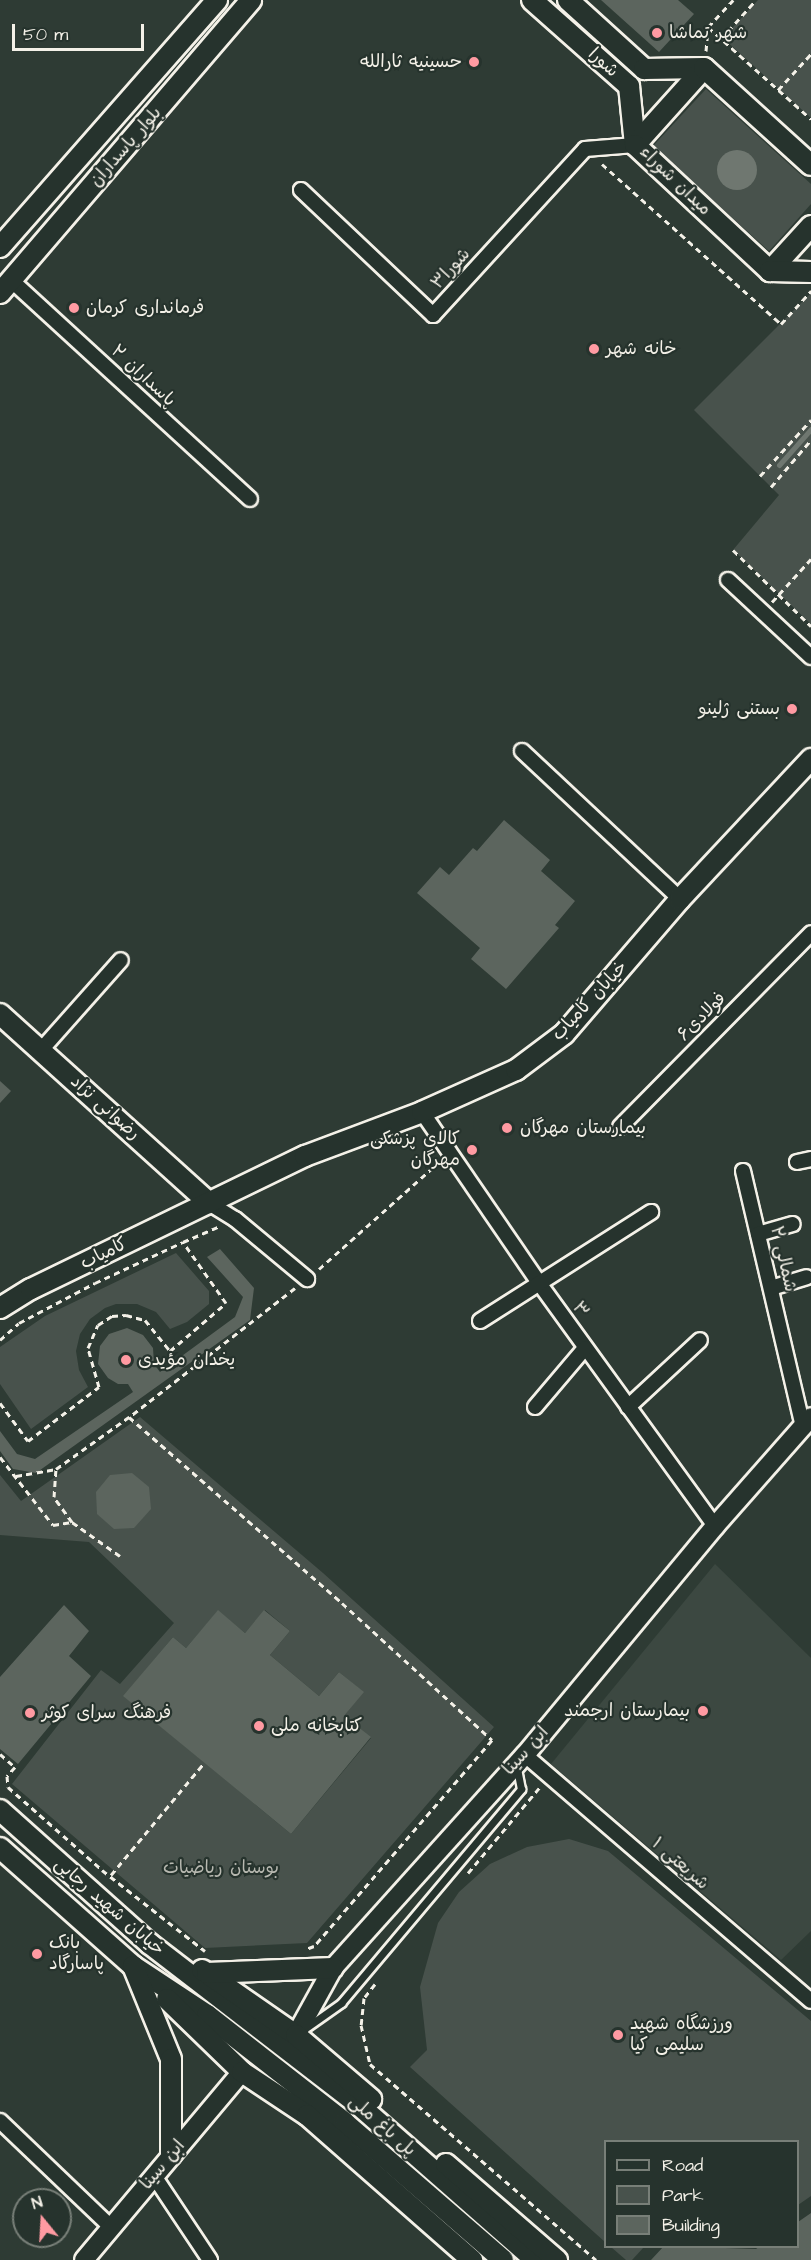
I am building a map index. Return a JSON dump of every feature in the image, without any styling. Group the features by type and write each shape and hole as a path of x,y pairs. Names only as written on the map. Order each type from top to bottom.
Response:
{"main road":[{"name":"بلوار پاسداران","path":"0,247 218,0"},
{"name":"بلوار پاسداران","path":"6,286 251,0"},
{"name":"شورا","path":"532,0 629,86 635,146"},
{"name":"شورا","path":"568,0 644,69 704,68"},
{"name":"میدان شوراء","path":"704,68 635,146 770,271"},
{"path":"704,68 811,165"},
{"path":"770,271 811,226"},
{"path":"770,271 811,272"},
{"name":"خیابان کامیاب","path":"209,1203 305,1156 422,1112 516,1070 564,1034 680,899 811,759"},
{"name":"رضوانی نژاد","path":"0,1014 209,1203"},
{"name":"کامیاب","path":"0,1308 31,1289 209,1203"},
{"name":"خیابان شهید رجایی","path":"0,1810 137,1934 221,2000"},
{"name":"خیابان شهید رجایی","path":"0,1848 133,1966 207,2015"},
{"path":"137,1934 207,1973 296,2035 557,2260"},
{"path":"133,1966 242,2072 307,2115 472,2260"},
{"path":"133,1966 171,2059 171,2155"},
{"path":"207,1973 333,1968"},
{"name":"پل باغ ملی","path":"221,2000 360,2106 533,2258"},
{"name":"پل باغ ملی","path":"207,2015 345,2122 503,2260"}],"street":[{"path":"585,148 635,146"},
{"name":"شورا۳","path":"301,190 434,315 585,148"},
{"name":"پاسداران ۲","path":"6,286 250,499"},
{"path":"728,580 811,657"},
{"path":"522,751 680,899"},
{"name":"فولادی۶","path":"620,1127 811,933"},
{"path":"41,1050 121,960"},
{"name":"۳","path":"422,1112 538,1283 715,1526"},
{"name":"۲ شمالی","path":"743,1171 771,1288 807,1421"},
{"path":"209,1203 236,1219 307,1279"},
{"path":"480,1321 651,1212"},
{"path":"758,1234 793,1224"},
{"path":"771,1288 806,1277"},
{"path":"628,1407 700,1340"},
{"path":"535,1407 585,1348"},
{"name":"ابن سینا","path":"296,2035 333,1968 521,1759 715,1526 807,1421"},
{"name":"شریعتی ۱","path":"521,1759 550,1775 811,2001"},
{"name":"ابن سینا","path":"84,2260 242,2072"},
{"path":"0,2121 111,2227"},
{"path":"154,2176 210,2260"}],"lane":[{"path":"296,2035 341,2002 521,1789 521,1759"}],"path":[{"path":"704,68 708,27 733,0"},
{"path":"721,39 756,0"},
{"path":"708,27 811,119"},
{"path":"778,90 811,54"},
{"path":"585,148 781,324 811,291"},
{"path":"760,476 811,420"},
{"path":"771,487 811,440"},
{"path":"733,549 811,626"},
{"path":"762,612 811,559"},
{"path":"15,1476 56,1469 129,1417 307,1279 450,1153"},
{"path":"0,1340 19,1323 95,1283 236,1219"},
{"path":"0,1403 28,1441 99,1387 88,1348 98,1324 112,1316 126,1315 145,1320 170,1351 226,1303 183,1242"},
{"path":"129,1417 342,1603 492,1740 314,1946 303,1950"},
{"path":"0,1457 53,1525 72,1522"},
{"path":"56,1469 54,1497 72,1522 120,1556"},
{"path":"0,1754 15,1767 8,1776 8,1787 207,1953"},
{"path":"111,1875 204,1763"},
{"path":"466,1875 550,1775"},
{"path":"379,1980 364,1998 362,2016 365,2050 370,2064 596,2260"}],"shaded area":[{"path":"737,150 751,156 757,170 751,184 737,190 723,184 717,170 723,156"},
{"name":"بیمارستان ارجمند","path":"715,1564 811,1658 811,1931 781,1960 551,1764"}],"green space":[{"path":"758,0 811,0 811,118 723,38"},
{"path":"706,89 811,184 811,204 769,251 653,146"},
{"path":"811,293 811,624 733,550 779,495 694,410"},
{"path":"176,1253 209,1291 209,1304 187,1322 170,1329 156,1312 137,1304 116,1304 105,1308 90,1319 80,1334 76,1351 79,1370 88,1387 31,1429 0,1384 0,1347 45,1316"},
{"name":"بوستان ریاضیات","path":"140,1417 323,1573 494,1727 307,1943 205,1948 12,1784 101,1670 120,1684 174,1623 89,1542 0,1535 0,1475 21,1501","holes":["265,1610 290,1631 270,1655 319,1696 339,1672 363,1692 344,1716 371,1738 291,1834 124,1696 173,1637 186,1648 218,1611 245,1633"]},
{"name":"ورزشگاه شهید سلیمی کیا","path":"569,1839 608,1851 811,2021 811,2196 799,2204 799,2140 604,2140 604,2241 410,2067 427,2050 420,1987 438,1923 459,1892 490,1864 527,1847"},
{"path":"612,2248 643,2248 632,2260 626,2260"}],"building":[{"name":"شهر تماشا","path":"601,0 678,0 694,14 659,52"},
{"path":"504,820 550,860 541,871 575,901 555,925 559,928 506,989 471,959 480,948 417,893 440,867 449,875 473,848 477,851"},
{"path":"0,1081 11,1091 0,1103"},
{"name":"یخدان مؤیدی","path":"220,1249 254,1288 250,1320 36,1473 13,1469 0,1451 0,1431 17,1454 35,1459 133,1392 128,1384 118,1384 108,1378 98,1364 100,1346 109,1334 127,1328 143,1335 153,1348 154,1364 160,1372 235,1317 243,1297 207,1257"},
{"path":"132,1473 149,1487 151,1509 134,1528 114,1529 97,1514 96,1492 110,1475"},
{"name":"فرهنگ سرای کوثر","path":"64,1605 89,1631 69,1656 91,1676 18,1764 0,1749 0,1677"},
{"name":"کتابخانه ملی","path":"218,1610 245,1633 264,1610 290,1631 270,1655 319,1696 339,1672 364,1692 344,1716 371,1737 291,1834 123,1696 173,1637 186,1648"},
{"path":"811,2213 811,2260 651,2260 662,2248 799,2248 799,2221"}],"waterway":[{"path":"779,465 811,429"}],"place":[{"name":"شهر تماشا","path":"657,33"},
{"name":"حسینیه ثارالله","path":"474,62"},
{"name":"فرمانداری کرمان","path":"74,308"},
{"name":"خانه شهر","path":"594,349"},
{"name":"بستنی ژلینو","path":"792,709"},
{"name":"بیمارستان مهرگان","path":"507,1128"},
{"name":"کالای پزشکی مهرگان","path":"472,1150"},
{"name":"یخدان مؤیدی","path":"126,1360"},
{"name":"بیمارستان ارجمند","path":"703,1711"},
{"name":"فرهنگ سرای کوثر","path":"30,1713"},
{"name":"کتابخانه ملی","path":"259,1726"},
{"name":"بانک پاسارگاد","path":"37,1954"},
{"name":"ورزشگاه شهید سلیمی کیا","path":"618,2035"}]}
